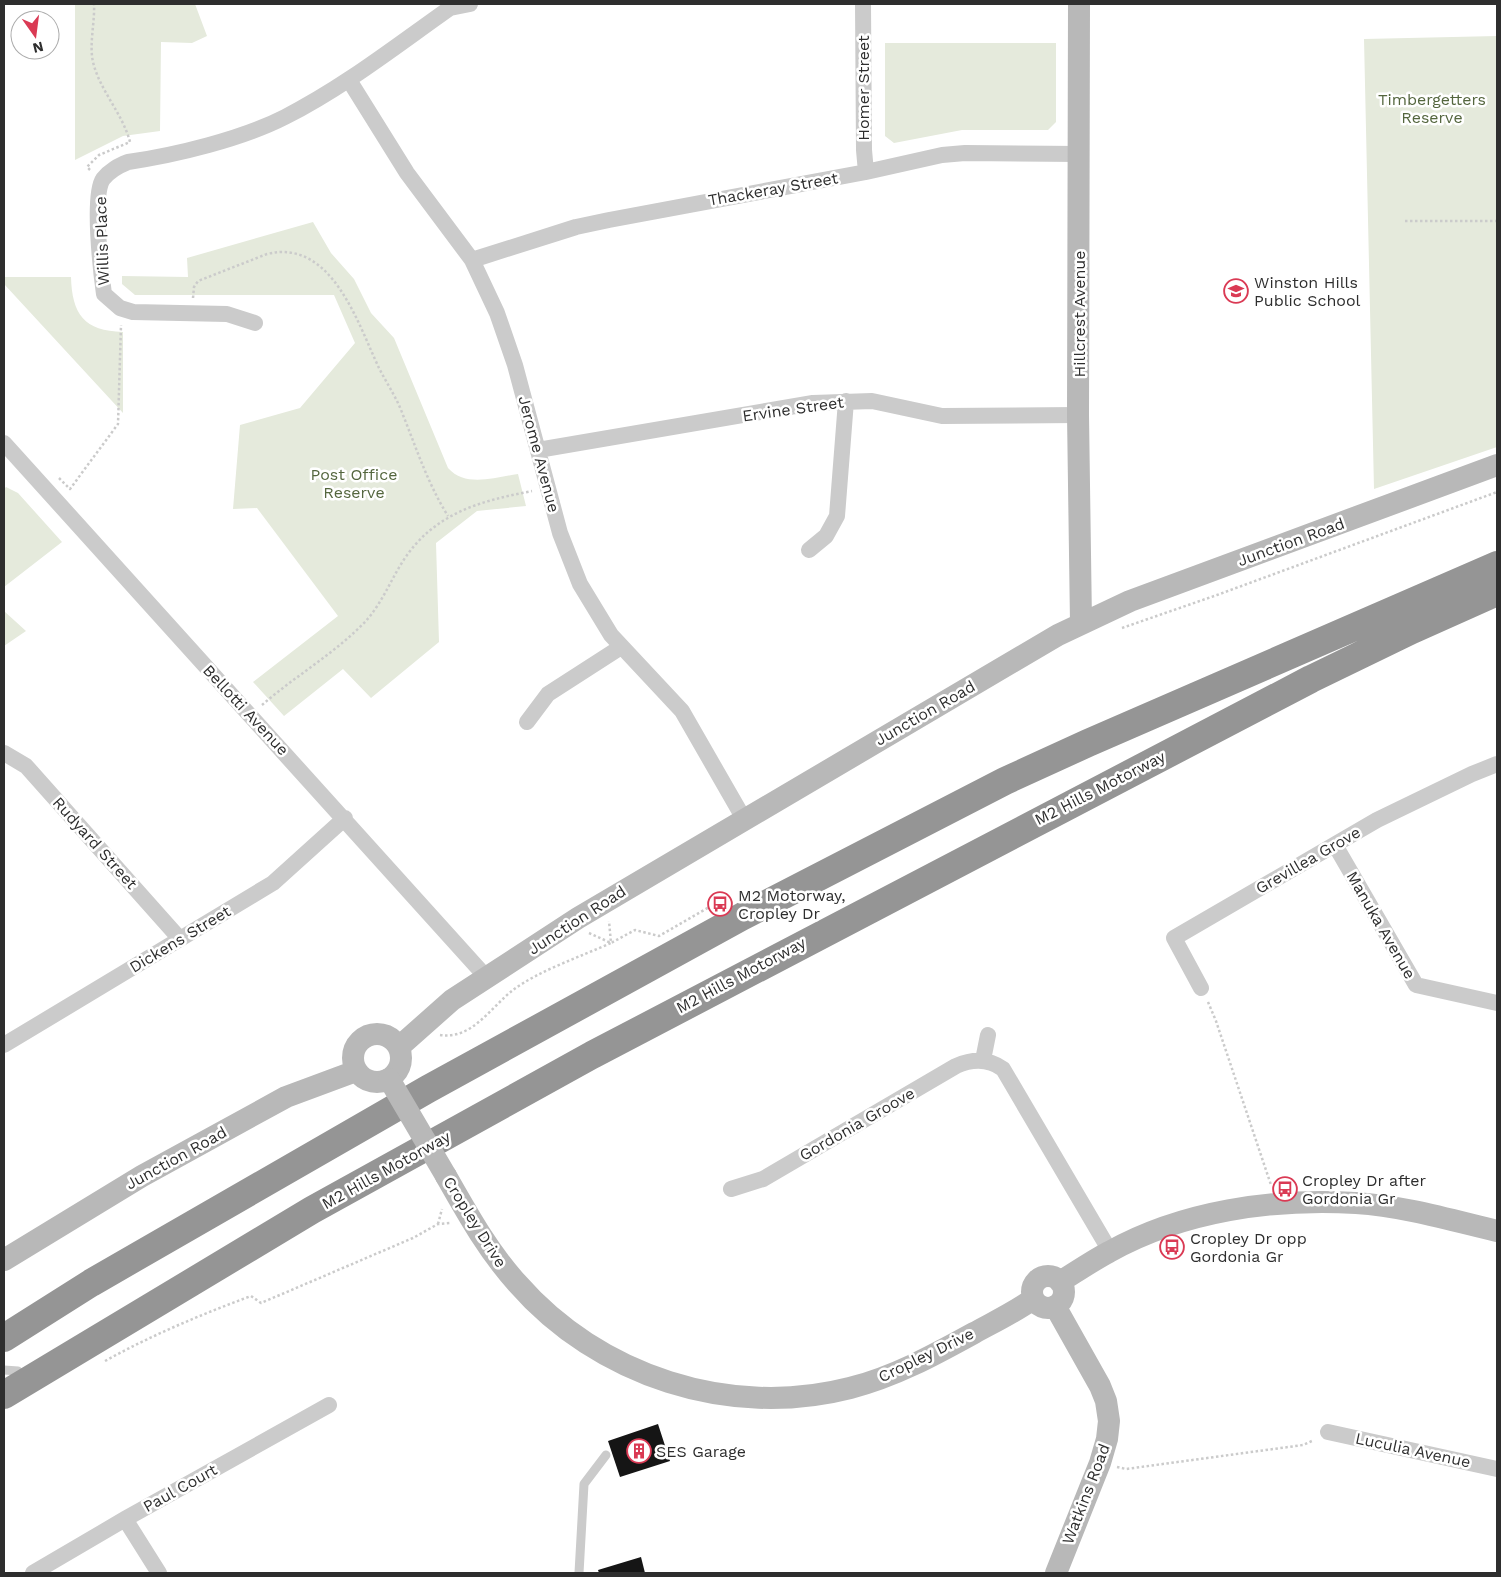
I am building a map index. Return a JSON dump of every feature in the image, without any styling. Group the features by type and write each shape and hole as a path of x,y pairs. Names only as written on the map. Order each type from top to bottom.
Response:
{"highway":[{"path":"4,1338 91,1283 428,1088 742,916 1005,781 1080,746 1497,565"},
{"name":"M2 Hills Motorway","path":"11,1382 312,1210 600,1050 1303,683 1412,630 1497,592"}],"street":[{"name":"Willis Place","path":"255,323 227,314 133,312 120,308 104,294 99,261 99,193 102,180 114,168 128,162 238,137 285,117 349,80 450,8 470,4"},
{"name":"Homer Street","path":"863,4 864,150 866,172"},
{"name":"Hillcrest Avenue","path":"1079,4 1078,415 1081,624"},
{"name":"Jerome Avenue","path":"349,80 407,173 472,260 508,342 560,533 573,569 596,614 621,647 670,696 682,711 744,818"},
{"name":"Thackeray Street","path":"472,260 576,227 965,152 1079,154"},
{"name":"Ervine Street","path":"538,450 813,404 846,401 883,402 942,416 1078,415"},
{"path":"809,550 826,536 837,516 846,401"},
{"name":"Bellotti Avenue","path":"7,454 57,504 345,818 487,978"},
{"name":"Junction Road","path":"399,1047 452,1000 578,918 744,818 1081,624 1130,601 1497,466"},
{"path":"527,722 548,694 621,647"},
{"name":"Rudyard Street","path":"4,753 26,766 180,939"},
{"name":"Grevillea Grove","path":"1202,988 1174,938 1377,820 1420,797 1497,764"},
{"name":"Dickens Street","path":"4,1045 273,883 345,818"},
{"name":"Manuka Avenue","path":"1335,845 1416,985 1497,1003"},
{"path":"380,1034 388,1036 399,1047 402,1060 400,1068 389,1079 375,1082 368,1081 356,1071 353,1064 354,1048 365,1037 380,1034"},
{"path":"988,1035 983,1060 996,1063 1003,1069 1110,1251"},
{"name":"Gordonia Groove","path":"731,1189 763,1179 956,1066 968,1061 983,1060"},
{"name":"Junction Road","path":"4,1260 142,1176 286,1098 356,1071"},
{"name":"Cropley Drive","path":"389,1079 490,1249 516,1283 550,1317 575,1336 626,1366 675,1385 704,1392 760,1398 792,1397 850,1388 900,1372 1033,1299"},
{"path":"1060,1282 1110,1251 1202,1217 1240,1209 1303,1202 1357,1203 1403,1210 1497,1231"},
{"path":"1052,1276 1060,1282 1064,1292 1063,1297 1055,1306 1041,1306 1033,1299 1032,1289 1041,1277 1052,1276"},
{"name":"Watkins Road","path":"1055,1306 1094,1373 1106,1401 1109,1430 1100,1462 1056,1573"},
{"name":"Paul Court","path":"34,1573 125,1519 328,1405"},
{"name":"Luculia Avenue","path":"1328,1432 1497,1469"},
{"path":"125,1519 159,1573"}],"lane":[{"path":"579,1573 584,1484 606,1455"}],"path":[{"path":"94,4 93,60 98,76 127,130 130,142"},
{"path":"1405,221 1497,221"},
{"path":"193,312 194,287 198,281 267,254 276,252 292,253 308,258 320,266 342,291 353,309 403,413 429,483 448,516"},
{"path":"59,478 70,489 118,424 120,308"},
{"path":"266,702 361,626 376,609 404,560 414,547 448,516 475,504 526,492"},
{"path":"1118,629 1217,595 1497,492"},
{"path":"421,1026 443,1036 460,1033 488,1016 505,997 525,982 635,930 659,936 718,902 720,904"},
{"path":"611,943 608,923 612,916"},
{"path":"578,918 588,932 611,943"},
{"path":"1202,988 1216,1020 1271,1185"},
{"path":"438,1224 442,1207"},
{"path":"100,1364 150,1336 162,1334 189,1319 251,1296 261,1303 413,1238 438,1224 450,1223"},
{"path":"1100,1462 1126,1469 1304,1445 1328,1432"}],"green space":[{"path":"75,4 195,4 207,36 192,43 161,42 160,131 123,136 75,160"},
{"name":"Timbergetters Reserve","path":"1497,36 1497,447 1374,489 1364,39"},
{"path":"885,43 1056,43 1056,122 1048,130 962,130 894,143 885,136"},
{"name":"Post Office Reserve","path":"313,222 331,253 354,279 371,313 394,338 448,468 463,478 481,480 518,474 526,506 477,511 436,543 439,642 371,698 343,669 284,716 253,682 338,616 257,508 233,509 240,425 300,408 355,343 334,295 135,295 122,284 122,276 188,277 187,258"},
{"path":"4,277 71,277 74,301 83,318 99,328 123,332 123,413 4,284"},
{"path":"6,487 18,493 62,542 4,587 4,489"},
{"path":"4,611 26,631 4,646"}],"building":[{"name":"SES Garage","path":"658,1424 670,1461 620,1477 608,1441"},
{"path":"641,1557 645,1573 599,1573 598,1570"}],"place":[{"name":"Winston Hills Public School","path":"1236,291"},
{"name":"M2 Motorway, Cropley Dr","path":"720,904"},
{"name":"Cropley Dr after Gordonia Gr","path":"1285,1189"},
{"name":"Cropley Dr opp Gordonia Gr","path":"1172,1247"},
{"name":"SES Garage","path":"639,1451"}]}
